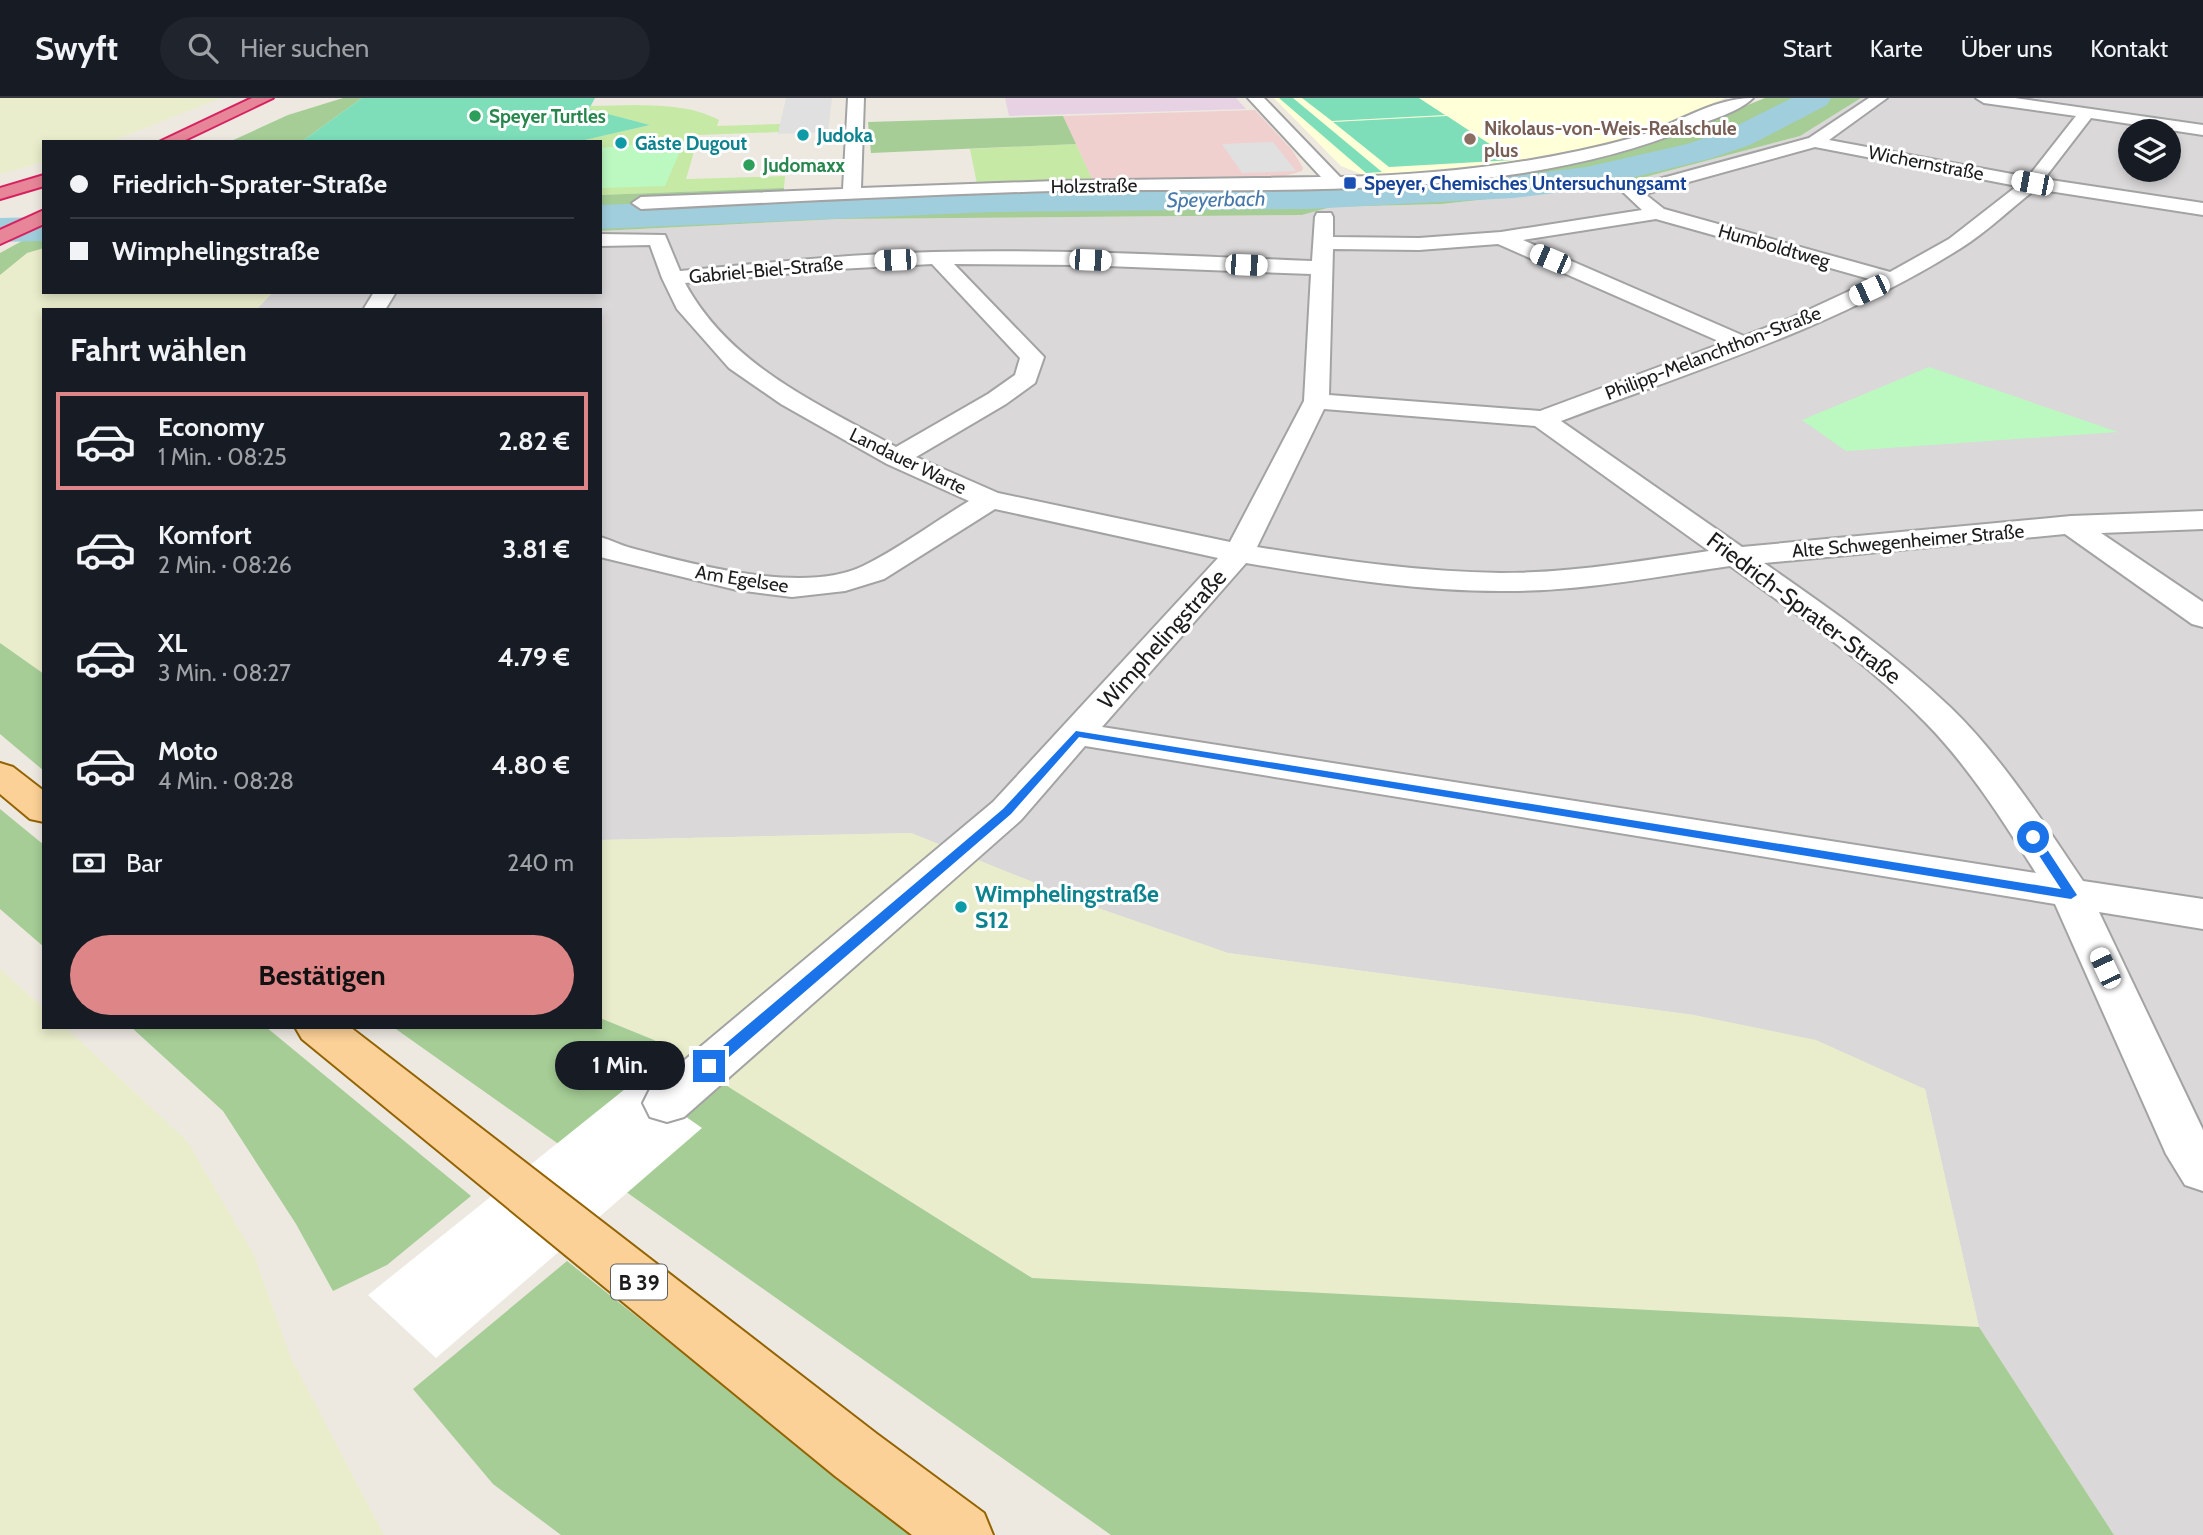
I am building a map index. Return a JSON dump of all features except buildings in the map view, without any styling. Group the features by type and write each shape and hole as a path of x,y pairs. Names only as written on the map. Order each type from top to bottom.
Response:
{"highway":[{"path":"191,138 273,101"},
{"path":"1,211 42,181"},
{"path":"1,211 42,207"},
{"path":"0,238 42,208"}],"main road":[{"path":"0,775 42,808"},
{"name":"B 39","path":"321,1029 856,1455 962,1535"}],"street":[{"path":"852,195 856,98"},
{"path":"1256,98 1334,181"},
{"name":"Holzstraße","path":"641,203 1056,186 1334,181 1464,174 1580,156 1663,134 1745,98"},
{"path":"1657,213 1632,192 1815,142 1879,98"},
{"path":"1984,98 2203,130"},
{"name":"Philipp-Melanchthon-Straße","path":"1316,401 1542,419 1799,323 1892,279 1956,243 2032,183 2086,114"},
{"name":"Wichernstraße","path":"1815,142 2032,183 2203,209"},
{"name":"Gabriel-Biel-Straße","path":"672,278 852,262 937,258 1050,258 1323,243 1419,244 1502,238 1657,213"},
{"name":"Humboldtweg","path":"1657,213 1892,279"},
{"path":"1502,238 1742,343"},
{"name":"Landauer Warte","path":"602,240 658,239 672,278 688,309 737,363 790,399 896,458 990,500 1240,553"},
{"name":"Wimphelingstraße","path":"667,1103 1007,811 1240,553 1316,401 1323,243"},
{"path":"896,458 997,399 1026,378 1032,357 937,258"},
{"name":"Friedrich-Sprater-Straße","path":"1542,419 1739,556 1859,644 1939,716 2007,798 2071,895 2183,1140 2203,1170"},
{"name":"Am Egelsee","path":"602,547 618,554 737,581 792,589 845,582 873,573 990,500"},
{"name":"Alte Schwegenheimer Straße","path":"1240,553 1378,575 1502,582 1590,576 1739,556 2071,526 2203,520"},
{"path":"2071,526 2203,617"},
{"path":"1076,734 2203,914"}],"shaded area":[{"path":"0,98 221,98 115,140 42,140 42,163 0,174"},
{"path":"786,98 832,98 828,132 778,134"},
{"path":"1005,98 1236,98 1246,109 1009,116"},
{"name":"Nikolaus-von-Weis-Realschule plus","path":"1274,98 1725,98 1614,143 1504,163 1366,176 1341,166"},
{"path":"1861,98 2203,98 2203,1535 2114,1535 1979,1327 1925,1089 1694,1015 1228,953 1092,906 911,833 602,840 602,308 258,308 271,294 602,294 602,231 838,219 1302,215 1330,207 1442,204 1615,185 1800,136"},
{"path":"1255,110 1293,151 1303,168 1302,171 1285,176 1092,179 1063,116"},
{"path":"1273,142 1296,171 1242,173 1222,144"},
{"path":"42,249 42,294 271,294 258,308 42,308 42,673 0,643 0,275 27,253"},
{"path":"911,833 1092,906 1228,953 1694,1015 1816,1040 1925,1089 1979,1327 1032,1278 654,1040 602,1019 602,840"},
{"path":"0,969 42,1006 42,1029 67,1029 187,1141 254,1255 291,1358 384,1535 0,1535"}],"green space":[{"path":"343,98 362,98 304,140 233,140 288,115"},
{"name":"Speyer Turtles","path":"362,98 595,98 589,109 650,125 585,140 304,140"},
{"path":"1279,98 1293,98 1382,172 1366,173"},
{"path":"1302,98 1419,98 1445,115 1332,121"},
{"path":"1765,98 1861,98 1800,136 1615,185 1442,204 1331,207 1302,215 838,219 602,231 602,195 784,188 782,202 1071,192 1270,189 1506,176 1676,134"},
{"path":"590,106 679,108 709,115 719,120 717,126 780,124 779,132 699,135 686,179 785,176 784,188 602,195 602,140 585,140 650,125 589,109"},
{"path":"1063,116 1076,144 871,153 868,122"},
{"path":"1447,116 1514,160 1389,167 1333,122"},
{"path":"685,140 665,186 602,188 602,148"},
{"path":"1076,144 1092,179 977,184 970,149"},
{"path":"42,230 42,249 27,253 0,275 0,253"},
{"path":"1929,367 2118,432 1846,451 1802,420"},
{"path":"0,643 42,673 42,769 0,734"},
{"path":"0,809 42,843 42,945 0,909"},
{"path":"602,1019 654,1040 1032,1278 1979,1327 2114,1535 1111,1535 396,1029 602,1029"},
{"path":"133,1029 268,1029 471,1196 387,1265 333,1291 296,1224 223,1111"},
{"path":"567,1261 911,1535 561,1535 493,1484 413,1389"}],"pier":[{"path":"635,1081 702,1128 436,1358 368,1295"}],"waterway":[{"name":"Speyerbach","path":"602,217 992,201 1308,198 1513,187 1586,178 1697,152 1738,138 1816,98"},
{"name":"Speyerbach","path":"0,230 42,229"}],"place":[{"name":"Speyer Turtles","path":"475,116"},
{"name":"Judoka","path":"803,135"},
{"name":"Nikolaus-von-Weis-Realschule plus","path":"1470,139"},
{"name":"Gäste Dugout","path":"621,143"},
{"name":"Judomaxx","path":"749,165"},
{"name":"Speyer, Chemisches Untersuchungsamt","path":"1350,183"},
{"name":"Wimphelingstraße S12","path":"961,907"}],"route":[{"path":"709,1066 1007,811 1076,734 2071,895 2033,837"}]}
